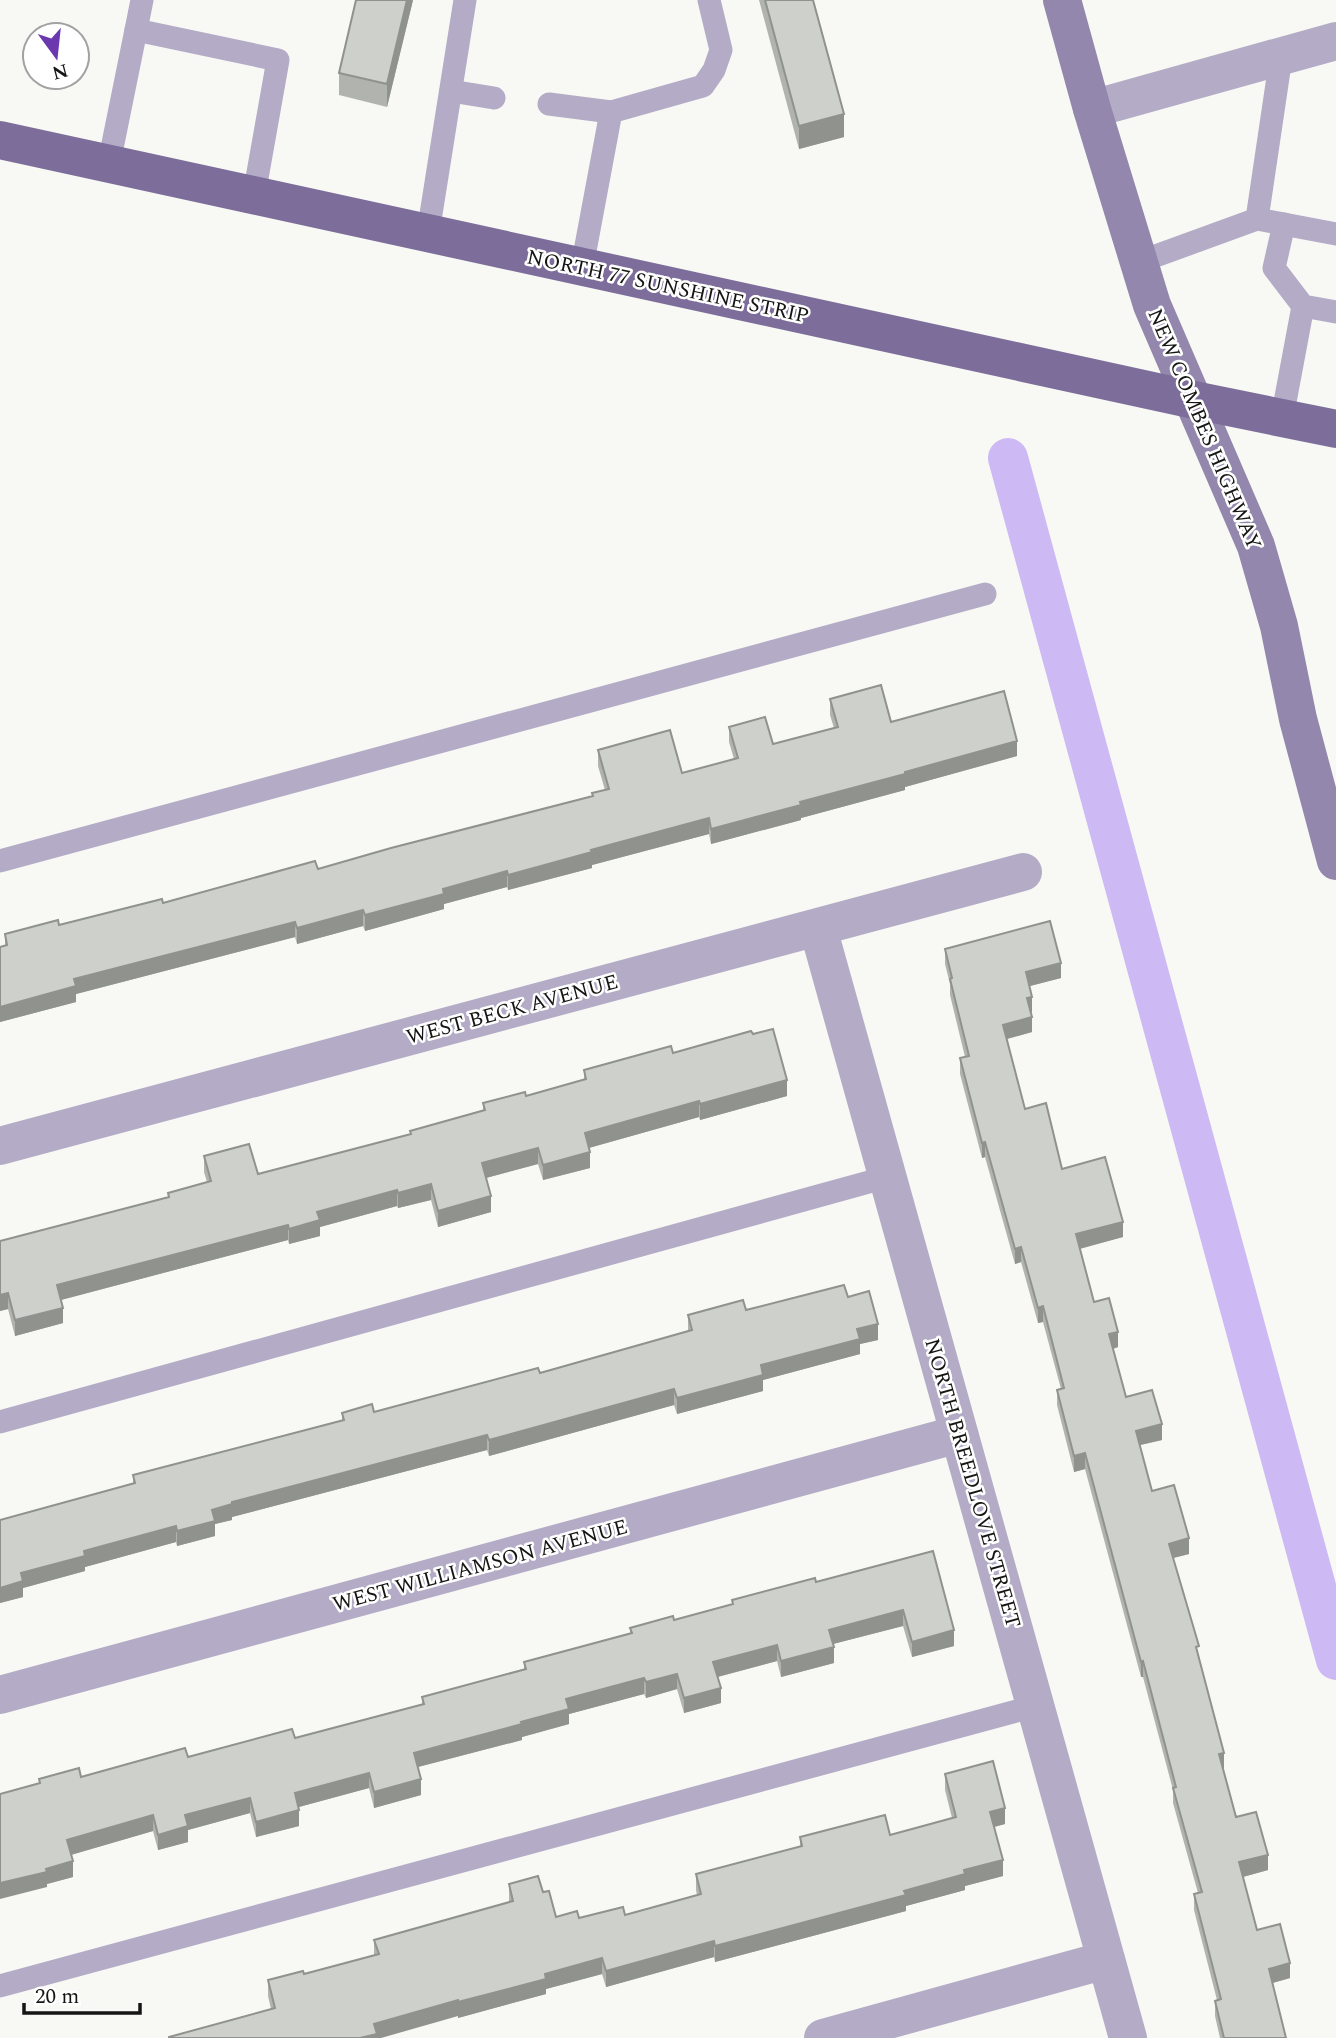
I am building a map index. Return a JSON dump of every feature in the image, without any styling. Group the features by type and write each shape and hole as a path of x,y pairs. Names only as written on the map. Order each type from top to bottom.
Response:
{"main road":[{"name":"NORTH 77 SUNSHINE STRIP","path":"0,139 1336,429"}],"street":[{"name":"NEW COMBES HIGHWAY","path":"1062,0 1152,305 1256,546 1279,626 1298,719 1336,861"},
{"path":"1092,109 1336,41"},
{"name":"WEST BECK AVENUE","path":"0,1146 1023,872"},
{"name":"NORTH BREEDLOVE STREET","path":"818,928 1128,2038"},
{"name":"WEST WILLIAMSON AVENUE","path":"0,1695 959,1434"},
{"path":"824,2038 1106,1960"}],"lane":[{"path":"109,163 142,0"},
{"path":"428,233 465,0"},
{"path":"549,104 611,112 703,86 714,70 721,50 709,0"},
{"path":"136,30 278,60 254,195"},
{"path":"1257,219 1281,57"},
{"path":"450,91 494,98"},
{"path":"582,267 611,112"},
{"path":"1139,262 1257,219 1336,234"},
{"path":"1282,418 1303,306 1274,268 1284,224"},
{"path":"1303,306 1333,307"},
{"path":"0,861 985,594"},
{"path":"0,1422 887,1177"},
{"path":"0,1986 1035,1706"}],"building":[{"path":"356,0 407,0 387,84 339,73"},
{"path":"765,0 813,0 844,114 799,126"},
{"path":"881,685 891,722 1004,691 1017,741 711,829 709,818 508,875 507,871 443,889 444,894 365,915 363,910 297,928 295,922 74,979 76,986 0,1007 0,947 7,945 5,934 58,920 59,925 162,899 163,903 315,861 318,869 593,796 592,793 609,789 598,750 670,730 682,773 738,758 729,727 765,717 773,744 838,727 830,699"},
{"path":"1050,921 1061,963 1026,972 1032,997 1027,998 1032,1017 1003,1025 1025,1109 1046,1103 1062,1169 1105,1157 1123,1222 1076,1234 1094,1302 1109,1298 1118,1332 1109,1334 1126,1397 1152,1390 1162,1424 1136,1431 1152,1491 1174,1485 1189,1538 1169,1544 1199,1646 1196,1647 1224,1753 1219,1754 1236,1817 1256,1812 1268,1855 1239,1862 1257,1930 1280,1924 1290,1963 1269,1969 1286,2038 1224,2038 1215,2001 1221,1999 1194,1894 1202,1892 1173,1788 1176,1787 1143,1661 1141,1662 1085,1453 1074,1456 1057,1390 1064,1388 1043,1306 1038,1308 1021,1247 1015,1249 985,1142 982,1143 960,1058 969,1056 945,949"},
{"path":"773,1029 787,1080 585,1133 590,1152 543,1165 538,1148 482,1163 491,1196 438,1211 431,1184 398,1193 397,1190 317,1212 320,1220 289,1229 288,1225 57,1285 63,1308 15,1320 8,1293 0,1295 0,1241 169,1197 168,1193 211,1181 204,1156 249,1144 258,1174 411,1134 410,1131 485,1110 483,1103 525,1092 526,1096 586,1079 584,1070 671,1046 673,1053 751,1031 753,1034"},
{"path":"844,1285 848,1297 869,1291 878,1324 857,1329 860,1339 761,1365 763,1375 677,1398 674,1389 489,1440 487,1435 232,1502 212,1510 215,1521 177,1531 176,1526 84,1551 85,1556 21,1573 23,1581 0,1588 0,1520 135,1483 133,1475 344,1420 342,1413 372,1404 374,1412 538,1368 540,1373 692,1330 688,1315 743,1300 746,1310"},
{"path":"933,1551 954,1630 912,1642 903,1610 829,1630 834,1647 781,1661 777,1645 713,1662 721,1688 684,1698 677,1674 646,1682 644,1678 566,1699 569,1709 414,1753 421,1779 374,1792 369,1773 295,1793 299,1810 256,1822 250,1798 185,1815 188,1826 158,1835 153,1815 67,1840 73,1861 46,1869 47,1872 0,1883 0,1794 40,1783 39,1779 79,1768 81,1777 185,1748 188,1757 292,1729 295,1738 424,1704 422,1697 526,1669 524,1662 632,1633 630,1628 673,1616 674,1620 733,1604 732,1600 815,1578 816,1582"},
{"path":"993,1761 1005,1808 990,1812 1003,1860 964,1870 965,1874 904,1891 906,1895 715,1946 714,1941 606,1971 602,1958 545,1974 546,1979 374,2024 377,2034 360,2038 169,2038 275,2008 268,1980 303,1971 304,1974 379,1954 374,1940 513,1901 509,1884 538,1876 543,1892 549,1891 556,1917 577,1911 579,1918 623,1907 625,1915 701,1894 696,1874 802,1846 800,1837 885,1815 890,1835 956,1817 945,1774"}],"waterway":[{"path":"1008,458 1336,1660"}]}
